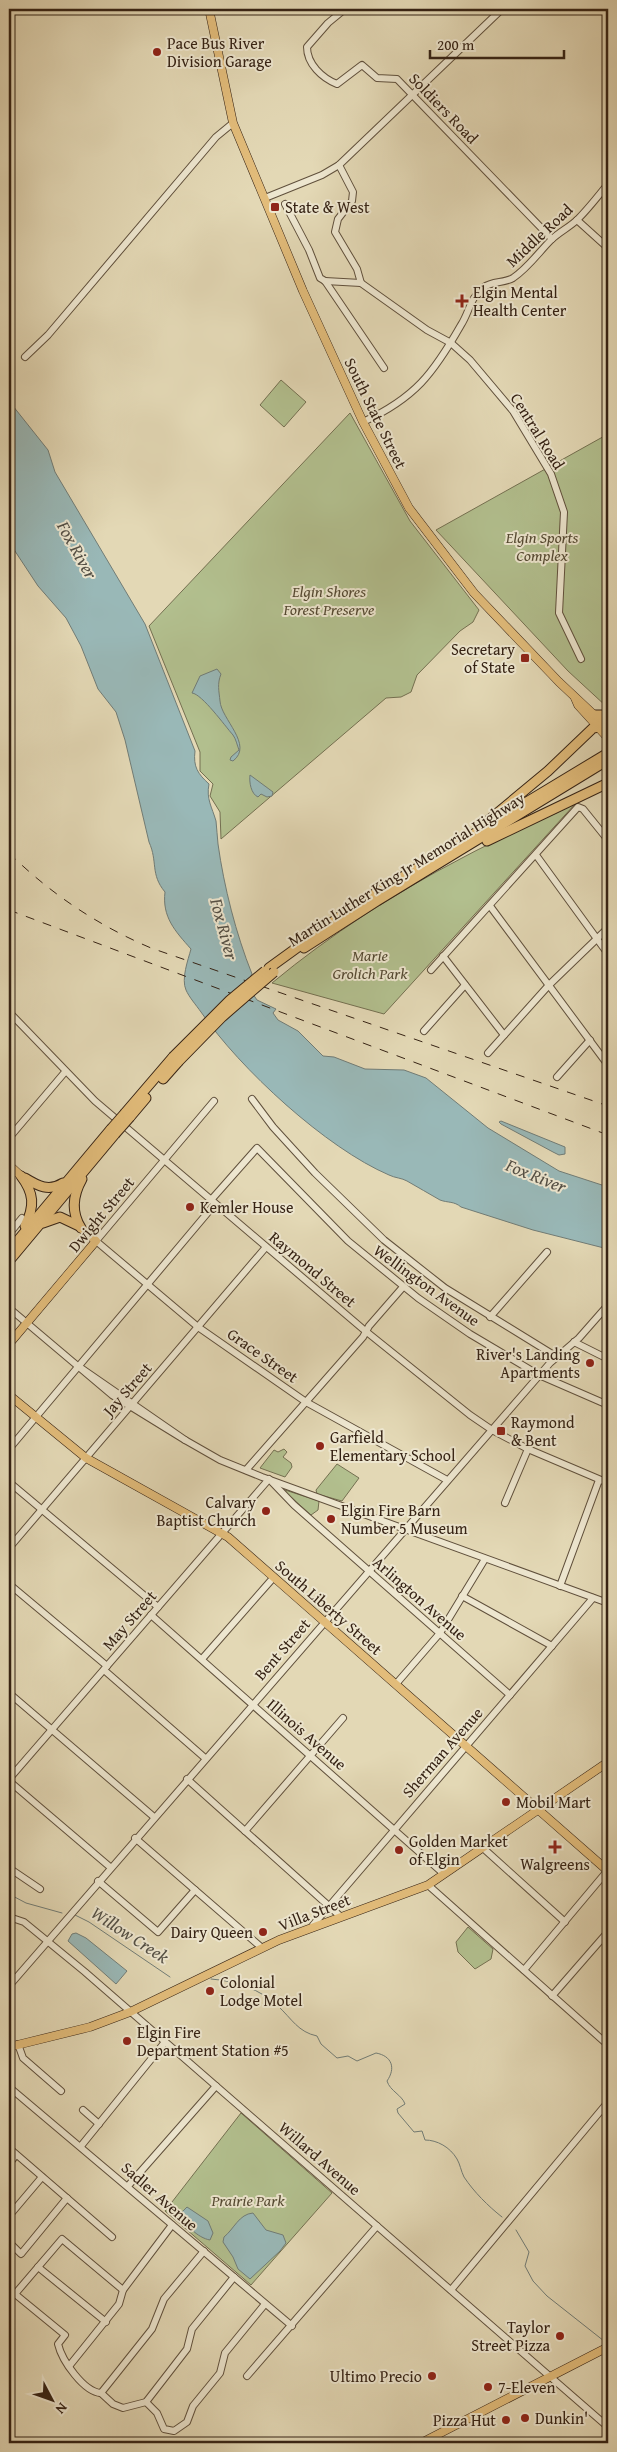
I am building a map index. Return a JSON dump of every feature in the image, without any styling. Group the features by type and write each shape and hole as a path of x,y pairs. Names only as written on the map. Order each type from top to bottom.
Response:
{"highway":[{"path":"595,715 608,715"},
{"path":"427,863 494,817 548,771 593,728 605,726"},
{"name":"Martin Luther King Jr Memorial Highway","path":"12,1247 70,1178 113,1132 176,1059 272,970 334,920 608,753"},
{"name":"Martin Luther King Jr Memorial Highway","path":"272,970 338,925 608,760"},
{"path":"437,865 608,783"},
{"name":"Martin Luther King Jr Memorial Highway","path":"9,1261 91,1163 113,1132"},
{"path":"81,1228 76,1220 74,1199 80,1182 91,1163"},
{"path":"21,1176 36,1185 50,1188 70,1178"},
{"path":"12,1247 29,1218 32,1207 30,1187 21,1176"},
{"path":"36,1229 44,1222 60,1218 81,1228"}],"main road":[{"name":"South State Street","path":"209,9 233,123 303,291 363,422 409,508 479,599 575,698 595,715 605,726 608,738"},
{"name":"South State Street","path":"575,698 578,705 605,726"},
{"path":"9,1165 21,1176"},
{"name":"Grace Street","path":"81,1228 96,1241"},
{"name":"Dwight Street","path":"9,1344 96,1241"},
{"name":"South Liberty Street","path":"9,1395 86,1458 222,1534 274,1577 608,1870"},
{"name":"Villa Street","path":"9,2047 90,2027 130,2012 261,1947 313,1926 428,1885 608,1762"},
{"path":"421,2443 608,2347"}],"street":[{"name":"Soldiers Road","path":"345,9 328,23 307,47 307,56 315,68 327,80 337,84 362,65 377,78 397,79 413,93 552,240"},
{"path":"265,198 322,175 339,165 502,9"},
{"path":"25,357 48,335 216,137 233,123"},
{"path":"326,282 361,283 357,269 335,232 338,219 352,201 353,192 339,165"},
{"name":"Middle Road","path":"363,422 404,400 418,388 432,373 451,343 467,316 469,304 485,286 512,278 531,263 552,240 577,220 608,184"},
{"path":"285,204 309,250 320,278 326,282 384,368"},
{"path":"577,220 608,248"},
{"name":"Central Road","path":"361,283 427,330 451,343 470,360 513,411 551,474 564,512 559,613 581,659"},
{"path":"431,970 578,807 584,809 608,840"},
{"path":"536,855 608,954"},
{"path":"490,906 608,1065"},
{"path":"488,1053 549,986 608,928"},
{"path":"444,956 504,1035"},
{"path":"424,1032 466,985"},
{"name":"Raymond Street","path":"9,1012 65,1072 164,1160 366,1332 492,1430 528,1449 608,1483"},
{"path":"556,1077 590,1040"},
{"path":"9,1138 65,1072"},
{"name":"Wellington Avenue","path":"252,1099 273,1127 315,1173 378,1235 442,1286 557,1357"},
{"name":"Dwight Street","path":"96,1241 214,1101"},
{"name":"Wellington Avenue","path":"213,1202 257,1148 348,1241 403,1287 470,1334 539,1375 608,1405"},
{"path":"9,1448 147,1284 213,1202"},
{"path":"9,1234 22,1218"},
{"name":"Grace Street","path":"96,1241 198,1327 306,1402 447,1480"},
{"name":"Jay Street","path":"9,1548 266,1247"},
{"path":"490,1317 547,1252"},
{"path":"246,1470 403,1287"},
{"name":"Bent Street","path":"9,1986 135,1838 539,1375 574,1342 608,1305"},
{"path":"9,1308 78,1366 131,1405 220,1460 405,1530 608,1603"},
{"path":"574,1342 608,1360"},
{"path":"505,1503 528,1449"},
{"name":"May Street","path":"9,1780 269,1479"},
{"name":"Arlington Avenue","path":"269,1479 294,1505 510,1695"},
{"path":"560,1586 599,1480"},
{"path":"9,1482 158,1607"},
{"path":"396,1684 440,1633 485,1559"},
{"path":"202,1659 274,1577"},
{"path":"9,1584 205,1758"},
{"path":"462,1596 552,1646"},
{"name":"Sherman Avenue","path":"313,1926 329,1904 594,1598"},
{"name":"Illinois Avenue","path":"151,1616 444,1874"},
{"path":"9,1693 154,1817"},
{"path":"245,1831 343,1718"},
{"path":"187,1779 329,1904 340,1916"},
{"path":"9,1780 110,1867"},
{"path":"135,1838 261,1947"},
{"path":"483,1848 565,1922"},
{"path":"9,1868 40,1888"},
{"path":"524,1970 608,1870"},
{"path":"98,1881 158,1932 195,1890"},
{"path":"428,1885 608,2045"},
{"name":"Willard Avenue","path":"9,1917 24,1922 47,1940 608,2427"},
{"path":"552,1996 607,1933"},
{"path":"81,2146 166,2042"},
{"path":"18,2044 23,2058 61,2091"},
{"path":"128,2186 216,2086"},
{"name":"Sadler Avenue","path":"9,2087 292,2326"},
{"path":"451,2290 608,2102"},
{"path":"83,2110 99,2124"},
{"path":"9,2148 112,2237"},
{"path":"9,2164 16,2155"},
{"path":"9,2216 42,2177"},
{"path":"9,2242 20,2254 67,2198"},
{"path":"70,2365 120,2304 123,2290 172,2225"},
{"path":"247,2376 377,2226"},
{"path":"123,2290 62,2239 15,2294 65,2335 58,2344 60,2352 82,2383 92,2392 102,2393 113,2404 123,2408 146,2402 188,2349 192,2329 234,2277"},
{"path":"102,2393 152,2329 164,2300 204,2251"},
{"path":"38,2267 106,2322"},
{"path":"146,2402 157,2413 164,2429 174,2432 183,2427 193,2406 220,2374 225,2353 265,2304"}],"green space":[{"path":"281,380 306,402 284,427 260,405"},
{"name":"Elgin Shores Forest Preserve","path":"350,413 410,521 479,610 473,622 460,631 417,675 411,692 401,697 386,698 221,839 220,812 210,796 213,784 200,771 200,752 149,626"},
{"name":"Elgin Sports Complex","path":"608,434 607,707 568,671 436,530"},
{"name":"Marie Grolich Park","path":"575,804 384,1014 272,983 340,931 412,885 504,837"},
{"path":"284,1449 287,1452 283,1457 291,1463 292,1467 285,1477 260,1468 274,1450 278,1452"},
{"path":"337,1464 359,1478 342,1501 317,1494 316,1490"},
{"path":"282,1489 319,1501 318,1510 311,1515"},
{"path":"468,1927 493,1949 491,1959 475,1969 458,1952 456,1942"},
{"name":"Prairie Park","path":"241,2113 332,2193 251,2285 165,2211"}],"water":[{"name":"Fox River","path":"9,401 48,450 55,472 145,624 195,751 197,770 209,784 209,799 216,821 227,893 252,974 246,984 257,1000 276,1009 273,1013 278,1020 298,1031 323,1056 334,1057 365,1069 404,1070 426,1078 488,1128 559,1171 608,1187 608,1249 533,1230 440,1200 405,1180 391,1176 364,1163 312,1127 261,1082 218,1034 191,998 186,990 184,980 191,949 175,930 168,916 165,892 157,879 152,849 125,740 116,712 98,689 81,646 66,618 38,586 9,542"},
{"path":"217,669 221,674 219,688 222,708 235,732 240,747 239,755 233,761 230,760 231,757 239,750 234,737 207,704 192,693 200,676"},
{"path":"250,775 273,792 272,796 267,797 261,794 258,797 251,788"},
{"path":"501,1121 565,1147 565,1154 559,1155 553,1152 501,1124 499,1122"},
{"path":"76,1933 86,1938 127,1971 116,1984 68,1941 72,1934"},
{"path":"187,2207 208,2221 213,2233 210,2240 205,2239 188,2226 182,2212"},
{"path":"253,2213 266,2230 283,2235 286,2243 250,2279 238,2269 223,2242 224,2237 240,2219"}],"waterway":[{"name":"Willow Creek","path":"9,1894 26,1903 62,1913"},
{"name":"Willow Creek","path":"75,1915 89,1922 170,1977"},
{"name":"Willow Creek","path":"211,1979 247,1987 271,2000 300,2028 317,2036 321,2044 337,2058 348,2056 357,2061 376,2053 386,2057 392,2067 387,2081 405,2104 397,2109 398,2113 414,2132 422,2131 425,2140 439,2143 451,2151 457,2159 468,2183 502,2217"},
{"name":"Willow Creek","path":"516,2230 529,2252 525,2266 533,2281 547,2296 604,2341"}],"railway":[{"path":"9,853 41,882 93,919 151,948 608,1106"},
{"path":"9,910 608,1135"}],"place":[{"name":"Pace Bus River Division Garage","path":"157,52"},
{"name":"State & West","path":"275,207"},
{"name":"Elgin Mental Health Center","path":"462,301"},
{"name":"Secretary of State","path":"525,658"},
{"name":"Kemler House","path":"190,1207"},
{"name":"River's Landing Apartments","path":"590,1363"},
{"name":"Raymond & Bent","path":"501,1431"},
{"name":"Garfield Elementary School","path":"320,1446"},
{"name":"Calvary Baptist Church","path":"266,1511"},
{"name":"Elgin Fire Barn Number 5 Museum","path":"331,1519"},
{"name":"Mobil Mart","path":"506,1802"},
{"name":"Walgreens","path":"555,1847"},
{"name":"Golden Market of Elgin","path":"399,1850"},
{"name":"Dairy Queen","path":"263,1932"},
{"name":"Colonial Lodge Motel","path":"210,1991"},
{"name":"Elgin Fire Department Station #5","path":"127,2041"},
{"name":"Taylor Street Pizza","path":"560,2336"},
{"name":"Ultimo Precio","path":"432,2376"},
{"name":"7-Eleven","path":"488,2387"},
{"name":"Dunkin'","path":"525,2418"},
{"name":"Pizza Hut","path":"506,2420"}]}
